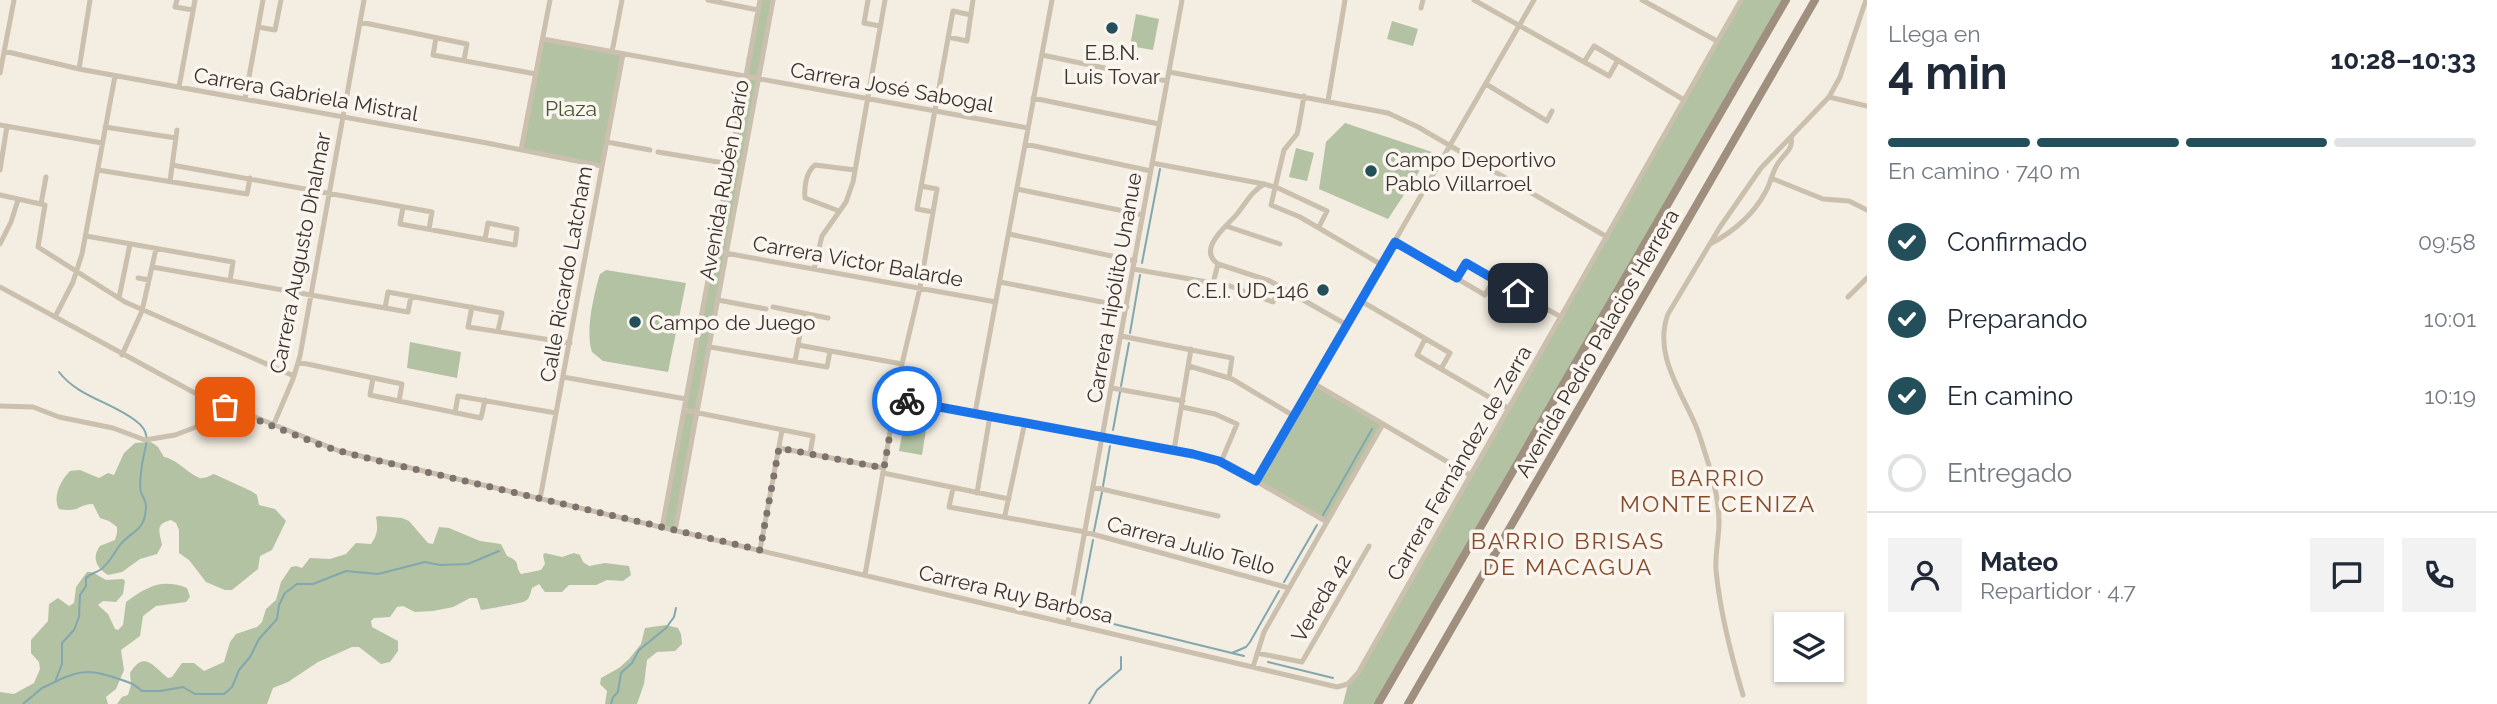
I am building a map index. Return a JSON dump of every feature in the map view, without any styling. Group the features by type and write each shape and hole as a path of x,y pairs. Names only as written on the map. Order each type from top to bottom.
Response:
{"main road":[{"name":"Avenida Pedro Palacios Herrera","path":"1378,704 1786,0"},
{"name":"Avenida Pedro Palacios Herrera","path":"1408,704 1815,0"}],"street":[{"path":"0,73 14,0"},
{"path":"79,69 90,0"},
{"path":"177,0 175,7 193,10"},
{"path":"179,87 195,0"},
{"path":"244,99 263,0"},
{"path":"258,27 275,30 281,0"},
{"name":"Carrera Augusto Dhalmar","path":"273,426 298,362 364,0"},
{"path":"521,150 550,0"},
{"path":"612,52 622,0"},
{"path":"708,0 758,10"},
{"name":"Avenida Rubén Darío","path":"662,528 760,0"},
{"name":"Avenida Rubén Darío","path":"675,531 774,0"},
{"path":"868,0 864,23 880,26"},
{"path":"814,269 822,236 851,190 885,0"},
{"path":"948,37 967,41 973,0"},
{"path":"975,413 1052,0"},
{"name":"Carrera Hipólito Unanue","path":"1068,623 1085,532 1099,489 1103,437 1117,389 1121,336 1182,0"},
{"path":"1328,101 1343,0"},
{"path":"1421,8 1423,0"},
{"path":"1474,0 1609,76 1618,60"},
{"path":"1256,481 1534,0"},
{"path":"1642,0 1653,3 1717,41"},
{"name":"Carrera Fernández de Zerra","path":"1348,684 1358,673 1741,0"},
{"path":"1743,695 1719,592 1715,552 1719,518 1715,490 1693,418 1667,363 1664,328 1668,314 1710,244 1761,168 1829,97 1840,76 1866,0"},
{"path":"933,212 918,209 953,11 971,15"},
{"path":"360,22 467,44 464,60"},
{"path":"436,38 433,55 536,74"},
{"name":"Carrera José Sabogal","path":"543,39 1028,128"},
{"path":"1584,62 1594,46 1684,100"},
{"name":"Carrera Gabriela Mistral","path":"4,51 115,76 602,166"},
{"name":"Calle Ricardo Latcham","path":"540,499 624,54"},
{"path":"1042,55 1167,81"},
{"path":"1169,72 1388,113 1414,125 1607,237"},
{"path":"55,317 77,271 86,236 115,76"},
{"path":"1486,84 1547,121 1552,111"},
{"path":"1304,96 1297,134 1284,150 1270,205 1319,228 1382,265"},
{"path":"1829,97 1867,106"},
{"path":"1033,99 1159,124"},
{"path":"0,170 3,125 102,143"},
{"path":"105,127 176,138"},
{"path":"170,181 177,130"},
{"path":"1710,244 1739,226 1763,197 1777,163 1790,149 1791,137"},
{"path":"607,142 650,150"},
{"path":"1025,145 1151,171"},
{"path":"658,152 730,164"},
{"path":"1152,163 1276,187 1328,212 1319,228"},
{"path":"172,165 432,212 429,229"},
{"path":"839,211 805,198 807,176 815,165 855,170"},
{"path":"98,170 247,194 250,178"},
{"path":"41,204 46,177"},
{"path":"1771,178 1823,199 1849,201 1867,210"},
{"path":"1264,184 1253,192 1211,246 1211,258 1218,264 1249,273 1281,287 1347,325"},
{"path":"864,575 937,189 921,186"},
{"path":"1017,188 1143,215"},
{"path":"0,195 46,205 38,247 119,298 294,376"},
{"path":"0,244 9,228 18,200"},
{"path":"403,207 400,224 515,245 517,229 488,223 485,239"},
{"path":"0,223 9,228"},
{"path":"1226,226 1280,244"},
{"path":"1009,234 1135,261"},
{"path":"86,236 233,262 230,281"},
{"path":"1395,242 1485,295 1494,279"},
{"path":"119,298 130,244"},
{"path":"122,355 143,309 156,249"},
{"name":"Carrera Victor Balarde","path":"714,251 996,302"},
{"path":"1457,278 1466,263 1561,317"},
{"path":"1213,282 1218,264"},
{"path":"152,267 408,312 411,296"},
{"path":"1133,269 1213,282 1245,290 1273,302 1281,287"},
{"path":"138,278 149,280"},
{"path":"1848,297 1866,280"},
{"path":"1000,282 1126,307"},
{"path":"0,286 122,355 216,402 323,446 662,528"},
{"path":"385,308 388,292 502,313 498,331"},
{"path":"718,300 828,318"},
{"path":"1361,302 1450,354 1441,369"},
{"path":"472,307 468,327 570,343"},
{"path":"795,361 804,313"},
{"path":"1121,336 1232,358 1229,378"},
{"path":"1425,339 1417,355 1508,408"},
{"path":"798,345 902,364"},
{"path":"709,347 827,367 830,351"},
{"path":"1174,450 1191,349"},
{"path":"298,362 402,384 399,401"},
{"path":"1189,366 1229,378 1294,416"},
{"path":"564,377 686,399"},
{"path":"373,378 370,395 455,413 481,418 485,400"},
{"path":"1313,383 1470,475"},
{"path":"1117,389 1182,404 1237,424 1221,462"},
{"path":"455,413 458,396 556,413"},
{"path":"896,399 1174,450 1221,462 1327,522"},
{"path":"0,406 33,407 59,417 113,428 145,440 175,435 204,424 216,402"},
{"path":"684,410 813,436 810,454"},
{"path":"977,493 990,416"},
{"path":"1005,515 1025,422"},
{"path":"1253,667 1264,632 1383,425"},
{"path":"760,550 782,430"},
{"path":"779,448 1009,499"},
{"name":"Carrera Julio Tello","path":"953,488 949,507 1005,515 1085,532 1289,589"},
{"path":"1099,489 1218,516"},
{"name":"Carrera Ruy Barbosa","path":"662,528 1331,686 1348,684"},
{"name":"Vereda 42","path":"1257,653 1300,662 1303,660 1369,546"}],"green space":[{"path":"760,0 773,0 675,531 662,528"},
{"path":"1741,0 1786,0 1378,704 1343,704 1348,684 1353,681"},
{"path":"1136,14 1159,19 1153,50 1130,46"},
{"path":"1392,21 1418,29 1413,46 1387,39"},
{"name":"Plaza","path":"543,39 623,54 602,166 521,150"},
{"name":"Campo Deportivo Pablo Villarroel","path":"1345,123 1432,152 1388,219 1319,189 1326,142"},
{"path":"1296,148 1314,153 1307,181 1289,177"},
{"name":"Campo de Juego","path":"606,270 686,283 668,372 603,361 592,352 589,334 593,302 600,274"},
{"path":"410,342 461,352 457,378 407,368"},
{"path":"1313,383 1383,424 1327,522 1256,481"},
{"path":"905,419 927,423 922,455 899,451"},
{"path":"151,442 164,457 175,461 199,478 214,474 251,491 257,495 259,505 275,509 286,521 272,550 260,556 258,569 232,590 206,582 189,560 179,553 179,530 171,520 160,527 162,545 157,554 140,559 122,572 108,575 98,566 96,555 100,546 115,540 117,527 100,518 93,504 71,510 59,509 56,499 58,489 70,471 80,470 99,478 108,473 114,475 124,453 135,443"},
{"path":"376,517 409,521 428,543 433,544 439,527 449,528 480,541 501,544 507,556 516,562 521,574 541,570 545,564 545,553 562,557 574,553 580,555 583,562 589,566 605,563 629,566 631,575 623,581 607,580 596,585 569,585 562,592 545,592 539,584 532,588 525,601 484,610 481,610 477,598 433,611 415,612 403,606 397,607 390,617 374,618 371,621 372,627 398,641 398,651 390,662 381,664 359,647 352,647 318,662 288,682 273,688 267,704 117,704 122,697 128,695 130,673 140,662 149,663 168,678 172,677 182,663 194,663 204,671 224,662 230,642 236,634 257,627 262,622 266,609 276,600 281,582 291,567 302,568 310,558 330,559 346,554 356,543 371,544 377,531"},
{"path":"87,572 106,580 125,581 123,594 116,602 103,601 98,605 108,614 118,630 123,625 126,602 147,588 162,584 178,585 187,588 190,597 186,602 156,606 143,616 140,636 121,650 124,670 116,689 106,697 108,704 0,704 0,692 14,694 34,683 40,669 39,662 31,653 31,640 48,621 49,604 58,598 69,606 74,603 76,587"},
{"path":"666,625 678,628 682,644 675,651 657,652 647,660 644,684 637,704 605,704 607,691 600,684 601,678 629,659 641,644 645,628"}],"waterway":[{"path":"1142,263 1160,169"},
{"path":"1130,333 1140,275"},
{"path":"1121,386 1129,343"},
{"path":"23,704 42,688 55,682 62,664 62,643 74,630 79,617 80,595 86,586 86,578 103,567 120,545 137,530 143,521 146,507 140,486 146,442 142,426 127,414 76,388 59,372"},
{"path":"1113,430 1120,392"},
{"path":"1323,515 1372,429"},
{"path":"1103,486 1110,446"},
{"path":"1094,531 1102,492"},
{"path":"1284,582 1317,525"},
{"path":"1093,540 1080,608 1081,616 1244,656"},
{"path":"55,682 73,674 88,672 125,681 142,691 183,687 195,694 224,694 232,687 239,670 250,657 259,639 277,619 279,605 285,593 297,584 313,584 346,571 378,574 425,562 440,565 468,564 499,551"},
{"path":"1232,653 1246,647 1250,642 1279,591"},
{"path":"611,704 618,692 621,673 632,663 639,650 666,628 674,617 676,608"},
{"path":"1089,704 1097,690 1121,669 1121,657"},
{"path":"1268,662 1333,678"}],"way so far":[{"path":"225,407 323,446 358,456 760,550 779,448 884,468 896,399 907,401"}],"place":[{"name":"E.B.N. Luis Tovar","path":"1112,28"},
{"name":"Campo Deportivo Pablo Villarroel","path":"1371,171"},
{"name":"C.E.I. UD-146","path":"1323,290"},
{"name":"Campo de Juego","path":"635,322"}],"district":[{"name":"BARRIO MONTE CENIZA","path":"1718,490"},
{"name":"BARRIO BRISAS DE MACAGUA","path":"1568,553"}],"route":[{"path":"907,401 1207,457 1256,481 1395,242 1457,278 1466,263 1518,293"}]}
